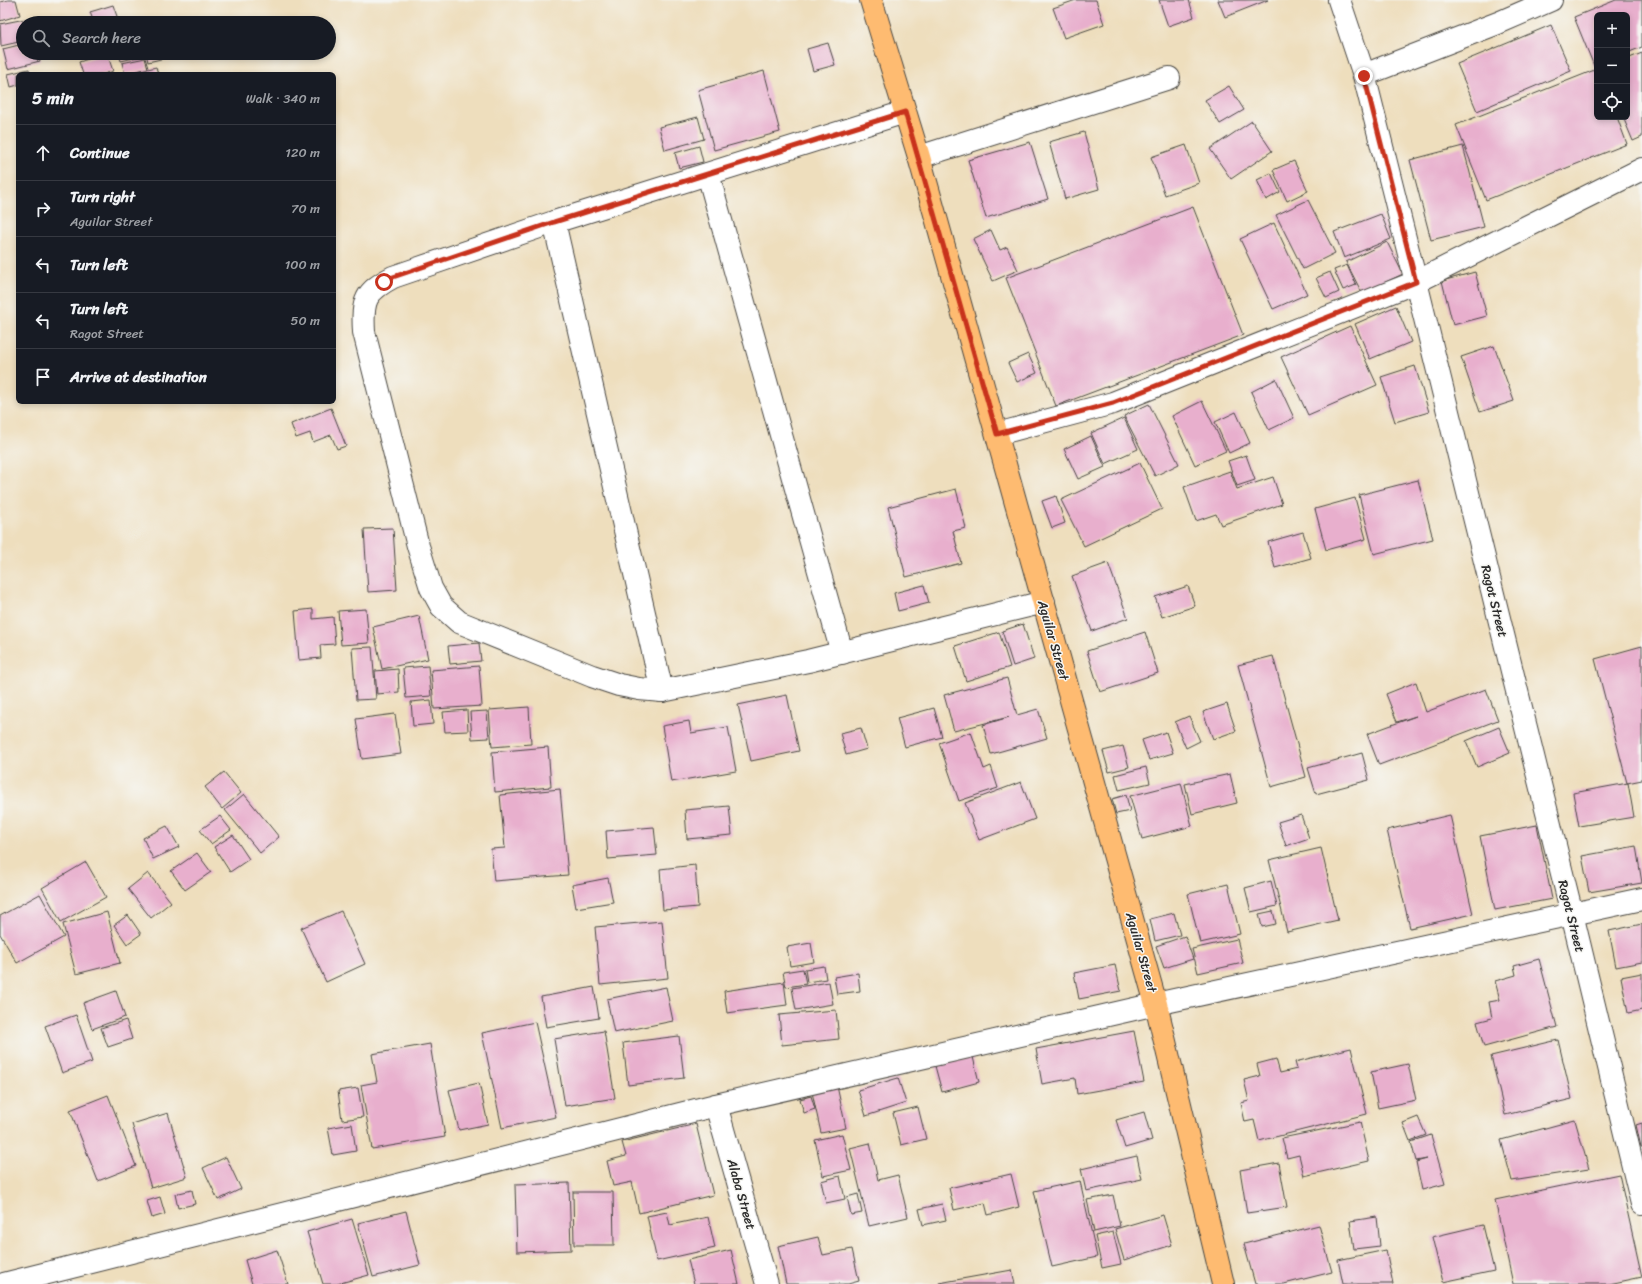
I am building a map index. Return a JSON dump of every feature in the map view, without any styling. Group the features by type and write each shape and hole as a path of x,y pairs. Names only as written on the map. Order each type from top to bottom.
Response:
{"main road":[{"name":"Aguilar Street","path":"871,0 919,157 1156,1004 1223,1284"}],"street":[{"name":"Ragot Street","path":"1339,0 1364,76 1416,282 1642,1204"},
{"path":"1364,76 1498,23 1551,0"},
{"path":"919,157 1169,78"},
{"path":"905,112 554,222 393,277 375,288 368,296 364,305 364,332 418,546 431,588 441,606 459,622 592,676 619,685 639,689 662,690 842,653 1044,602"},
{"path":"997,434 1113,403 1416,282 1642,169"},
{"path":"708,174 842,653"},
{"path":"554,222 662,690"},
{"path":"4,1284 716,1105 1156,1004 1642,899"},
{"name":"Alaba Street","path":"716,1105 767,1284"}],"building":[{"path":"16,0 20,15 0,21 0,2"},
{"path":"1076,0 1096,0 1104,24 1064,38 1053,8"},
{"path":"1159,0 1189,0 1194,17 1168,26"},
{"path":"1218,0 1268,0 1225,17"},
{"path":"1616,0 1642,0 1642,47 1630,52 1630,12 1594,12 1594,66 1574,17"},
{"path":"113,5 117,16 91,16 90,12"},
{"path":"16,21 16,43 1,46 0,24"},
{"path":"1551,25 1571,71 1477,111 1457,64"},
{"path":"828,43 835,65 813,71 807,49"},
{"path":"16,46 16,60 40,61 8,69 3,49"},
{"path":"1642,53 1642,137 1633,141 1624,120 1630,120 1630,58"},
{"path":"85,60 109,60 113,71 82,72 79,62"},
{"path":"136,60 146,60 148,68 133,72 124,72 122,63"},
{"path":"156,67 157,72 136,72"},
{"path":"29,69 30,72 16,72"},
{"path":"1594,70 1594,120 1618,120 1627,144 1486,200 1456,125"},
{"path":"764,71 780,132 714,150 698,90"},
{"path":"16,72 16,86 11,87 8,74"},
{"path":"1229,86 1244,110 1220,124 1205,100"},
{"path":"698,117 704,139 665,150 659,127"},
{"path":"1252,121 1272,151 1231,179 1210,149"},
{"path":"1084,132 1099,189 1065,199 1049,142"},
{"path":"1030,142 1048,199 986,218 968,160"},
{"path":"1186,145 1199,183 1165,195 1151,157"},
{"path":"699,146 703,162 679,168 675,153"},
{"path":"1463,146 1484,227 1431,240 1410,160"},
{"path":"1294,161 1308,191 1287,201 1273,170"},
{"path":"1271,173 1280,192 1266,200 1257,180"},
{"path":"1308,200 1335,253 1303,269 1276,215"},
{"path":"1193,207 1243,335 1056,406 1006,278"},
{"path":"1381,214 1391,239 1344,258 1334,232"},
{"path":"1274,223 1307,294 1273,309 1240,239"},
{"path":"991,230 1000,250 1007,247 1018,270 993,281 973,239"},
{"path":"1387,242 1403,274 1362,293 1346,262"},
{"path":"1347,265 1356,285 1343,290 1334,270"},
{"path":"1330,272 1339,292 1326,298 1316,278"},
{"path":"1475,272 1487,316 1453,325 1442,281"},
{"path":"1396,306 1411,342 1370,359 1355,324"},
{"path":"1350,326 1377,385 1308,415 1281,357"},
{"path":"1494,346 1514,401 1480,412 1461,357"},
{"path":"1028,354 1037,373 1017,382 1008,363"},
{"path":"1415,366 1429,412 1395,422 1381,377"},
{"path":"1276,379 1294,418 1269,430 1251,392"},
{"path":"1202,401 1226,451 1195,465 1172,416"},
{"path":"1149,404 1179,464 1155,476 1124,416"},
{"path":"331,408 346,446 337,449 331,435 313,442 310,433 296,438 291,424"},
{"path":"1236,412 1250,443 1229,453 1215,422"},
{"path":"1124,418 1138,449 1105,464 1091,433"},
{"path":"1091,436 1105,467 1078,479 1064,449"},
{"path":"1246,455 1255,480 1237,486 1228,461"},
{"path":"1140,463 1162,509 1084,546 1061,500"},
{"path":"1230,471 1237,489 1273,477 1282,504 1221,525 1216,514 1196,521 1184,487"},
{"path":"1418,480 1433,539 1374,554 1359,495"},
{"path":"956,489 966,528 953,531 961,563 906,577 888,507"},
{"path":"1056,496 1065,523 1052,528 1042,501"},
{"path":"1355,498 1366,539 1326,550 1315,509"},
{"path":"393,528 397,590 368,592 364,529"},
{"path":"1303,532 1311,558 1275,568 1268,542"},
{"path":"1108,563 1128,618 1092,631 1072,576"},
{"path":"924,585 929,603 898,611 894,593"},
{"path":"1188,586 1195,606 1162,617 1155,597"},
{"path":"313,609 313,619 333,617 335,644 320,645 321,658 299,660 295,611"},
{"path":"366,609 369,643 341,645 338,611"},
{"path":"419,616 428,659 382,669 373,627"},
{"path":"1023,624 1034,659 1013,666 1002,631"},
{"path":"999,632 1010,667 966,681 955,646"},
{"path":"1145,632 1158,673 1100,692 1087,651"},
{"path":"479,643 481,661 450,664 448,646"},
{"path":"1642,646 1642,780 1627,783 1595,659"},
{"path":"372,647 376,699 356,700 352,648"},
{"path":"1273,656 1306,777 1271,787 1238,665"},
{"path":"428,666 431,696 406,698 403,668"},
{"path":"479,666 482,706 434,709 431,670"},
{"path":"398,669 399,692 377,694 375,671"},
{"path":"1007,678 1017,715 1038,709 1047,738 991,754 983,725 1009,717 954,731 944,695"},
{"path":"1416,682 1426,712 1486,689 1498,720 1379,765 1367,734 1416,716 1397,722 1386,694"},
{"path":"787,695 799,751 751,761 738,705"},
{"path":"431,700 433,724 413,726 411,702"},
{"path":"1227,704 1236,731 1213,739 1203,712"},
{"path":"529,707 531,744 492,747 489,710"},
{"path":"934,708 942,737 905,747 897,718"},
{"path":"467,710 468,731 445,732 443,712"},
{"path":"487,711 489,738 472,739 470,712"},
{"path":"395,714 401,754 362,759 356,719"},
{"path":"1189,716 1200,741 1186,748 1175,722"},
{"path":"689,721 691,733 728,727 736,771 671,782 662,726"},
{"path":"1499,727 1510,753 1477,767 1466,741"},
{"path":"861,728 867,749 846,755 840,733"},
{"path":"971,732 984,769 991,766 998,788 959,801 939,743"},
{"path":"1166,732 1173,753 1149,760 1142,740"},
{"path":"1123,746 1129,767 1109,772 1103,751"},
{"path":"548,747 551,787 495,792 492,752"},
{"path":"1362,753 1369,780 1316,794 1308,768"},
{"path":"1146,767 1150,783 1119,790 1115,775"},
{"path":"224,772 241,793 222,809 205,787"},
{"path":"1230,774 1237,803 1192,814 1185,784"},
{"path":"1021,782 1035,819 979,840 965,803"},
{"path":"1181,783 1192,826 1142,839 1130,796"},
{"path":"1628,783 1634,817 1579,826 1573,793"},
{"path":"560,789 568,875 494,881 491,849 505,848 500,795"},
{"path":"244,794 279,837 260,853 225,810"},
{"path":"1126,795 1130,811 1116,814 1112,799"},
{"path":"729,806 732,835 687,839 685,810"},
{"path":"1301,815 1309,838 1286,846 1278,822"},
{"path":"1450,815 1473,914 1410,928 1387,830"},
{"path":"220,816 231,830 211,844 200,830"},
{"path":"1537,825 1552,899 1495,910 1480,836"},
{"path":"167,826 179,847 153,859 143,838"},
{"path":"654,827 657,855 608,859 606,831"},
{"path":"233,835 249,859 230,872 214,847"},
{"path":"1636,846 1642,883 1589,892 1582,856"},
{"path":"1321,848 1338,920 1287,932 1269,860"},
{"path":"197,853 211,872 185,890 171,871"},
{"path":"86,862 106,897 61,922 42,888"},
{"path":"695,865 698,907 663,910 660,869"},
{"path":"148,873 171,902 151,918 128,889"},
{"path":"608,878 613,902 576,908 572,885"},
{"path":"1271,881 1277,906 1251,912 1245,888"},
{"path":"1228,884 1240,934 1200,943 1188,894"},
{"path":"40,894 64,937 17,963 0,934 0,916"},
{"path":"341,911 365,964 326,982 301,928"},
{"path":"1273,911 1276,924 1262,927 1259,914"},
{"path":"107,912 120,963 76,974 63,924"},
{"path":"1174,913 1180,935 1155,941 1150,919"},
{"path":"128,915 141,934 127,944 114,925"},
{"path":"662,921 668,978 600,985 595,927"},
{"path":"1642,924 1642,962 1616,967 1609,931"},
{"path":"1185,936 1193,959 1164,968 1156,946"},
{"path":"1237,939 1243,963 1198,973 1192,949"},
{"path":"811,943 814,962 790,966 787,947"},
{"path":"1539,959 1557,1027 1484,1047 1477,1022 1492,1018 1489,1002 1500,1000 1495,981 1516,975 1514,966"},
{"path":"1115,965 1121,991 1079,999 1074,973"},
{"path":"824,966 826,979 807,982 805,969"},
{"path":"803,969 806,984 786,987 783,972"},
{"path":"858,973 860,991 837,994 834,977"},
{"path":"1642,973 1642,1010 1628,1013 1621,977"},
{"path":"784,982 787,1005 727,1013 724,991"},
{"path":"829,982 833,1004 796,1010 792,988"},
{"path":"594,987 599,1018 546,1027 541,997"},
{"path":"666,987 673,1021 614,1033 607,999"},
{"path":"116,991 125,1017 92,1029 83,1003"},
{"path":"836,1010 839,1039 782,1045 779,1015"},
{"path":"76,1015 92,1062 62,1073 45,1026"},
{"path":"126,1020 132,1039 108,1047 101,1028"},
{"path":"535,1022 556,1117 502,1128 482,1033"},
{"path":"604,1031 615,1098 565,1106 554,1039"},
{"path":"1134,1031 1144,1082 1077,1094 1075,1078 1042,1084 1036,1049"},
{"path":"679,1036 684,1078 628,1085 623,1043"},
{"path":"1558,1040 1572,1099 1505,1115 1491,1056"},
{"path":"430,1044 445,1137 372,1149 361,1085 377,1082 372,1054"},
{"path":"1351,1048 1367,1114 1259,1141 1254,1120 1245,1122 1241,1103 1249,1101 1244,1080 1260,1076 1257,1064 1276,1059 1280,1073 1297,1069 1295,1062"},
{"path":"973,1057 979,1082 942,1092 935,1066"},
{"path":"1408,1064 1416,1100 1378,1108 1371,1072"},
{"path":"898,1078 906,1103 866,1116 858,1090"},
{"path":"479,1083 488,1124 459,1130 449,1090"},
{"path":"837,1086 846,1128 821,1133 812,1092"},
{"path":"358,1088 363,1117 342,1120 338,1091"},
{"path":"108,1095 136,1166 98,1181 70,1110"},
{"path":"811,1096 815,1109 804,1113 800,1099"},
{"path":"918,1107 926,1139 901,1145 893,1113"},
{"path":"1144,1112 1152,1140 1125,1148 1116,1120"},
{"path":"168,1113 187,1177 151,1188 132,1124"},
{"path":"1418,1117 1426,1135 1410,1141 1403,1123"},
{"path":"1575,1120 1589,1169 1512,1181 1501,1140"},
{"path":"1360,1122 1369,1161 1304,1176 1299,1155 1287,1158 1282,1138"},
{"path":"1642,1123 1642,1147 1641,1147 1636,1125"},
{"path":"352,1124 356,1151 333,1155 328,1128"},
{"path":"696,1124 713,1195 639,1213 632,1182 613,1186 607,1161 626,1156 622,1142"},
{"path":"842,1134 851,1170 823,1176 815,1140"},
{"path":"1431,1135 1445,1184 1422,1190 1416,1162 1427,1159 1416,1161 1411,1142"},
{"path":"870,1143 878,1180 898,1175 908,1217 869,1226 850,1148"},
{"path":"1137,1156 1142,1179 1086,1191 1081,1169"},
{"path":"226,1157 241,1189 218,1200 203,1168"},
{"path":"1279,1163 1287,1207 1247,1213 1240,1170"},
{"path":"1011,1174 1019,1207 988,1215 985,1203 954,1210 949,1188"},
{"path":"1619,1174 1642,1277 1609,1284 1513,1284 1495,1200"},
{"path":"840,1176 845,1199 826,1203 821,1181"},
{"path":"1080,1181 1097,1257 1052,1267 1034,1191"},
{"path":"569,1183 571,1250 517,1252 515,1185"},
{"path":"192,1190 195,1204 178,1208 175,1194"},
{"path":"573,1192 613,1192 614,1245 574,1245"},
{"path":"858,1194 862,1213 851,1215 847,1197"},
{"path":"1113,1195 1120,1226 1094,1232 1087,1200"},
{"path":"160,1197 165,1214 152,1218 147,1201"},
{"path":"942,1204 946,1220 923,1225 919,1209"},
{"path":"406,1211 420,1265 373,1277 358,1223"},
{"path":"667,1212 670,1225 708,1217 715,1248 657,1261 647,1216"},
{"path":"1163,1215 1172,1245 1124,1260 1115,1229"},
{"path":"1377,1217 1380,1246 1354,1249 1350,1221"},
{"path":"352,1219 369,1275 337,1284 323,1284 307,1232"},
{"path":"1319,1225 1332,1272 1284,1284 1255,1284 1244,1244"},
{"path":"1483,1225 1494,1271 1443,1282 1432,1237"},
{"path":"1113,1232 1121,1264 1102,1268 1095,1236"},
{"path":"818,1237 823,1255 852,1249 859,1281 848,1284 786,1284 778,1246"},
{"path":"277,1250 288,1284 252,1284 245,1260"},
{"path":"731,1250 739,1284 694,1284 688,1260"},
{"path":"1386,1250 1393,1284 1343,1284 1338,1260"},
{"path":"1012,1270 1015,1284 939,1284 939,1283"}],"route":[{"path":"384,282 393,277 554,222 905,112 997,434 1113,403 1416,282 1364,76"}]}
